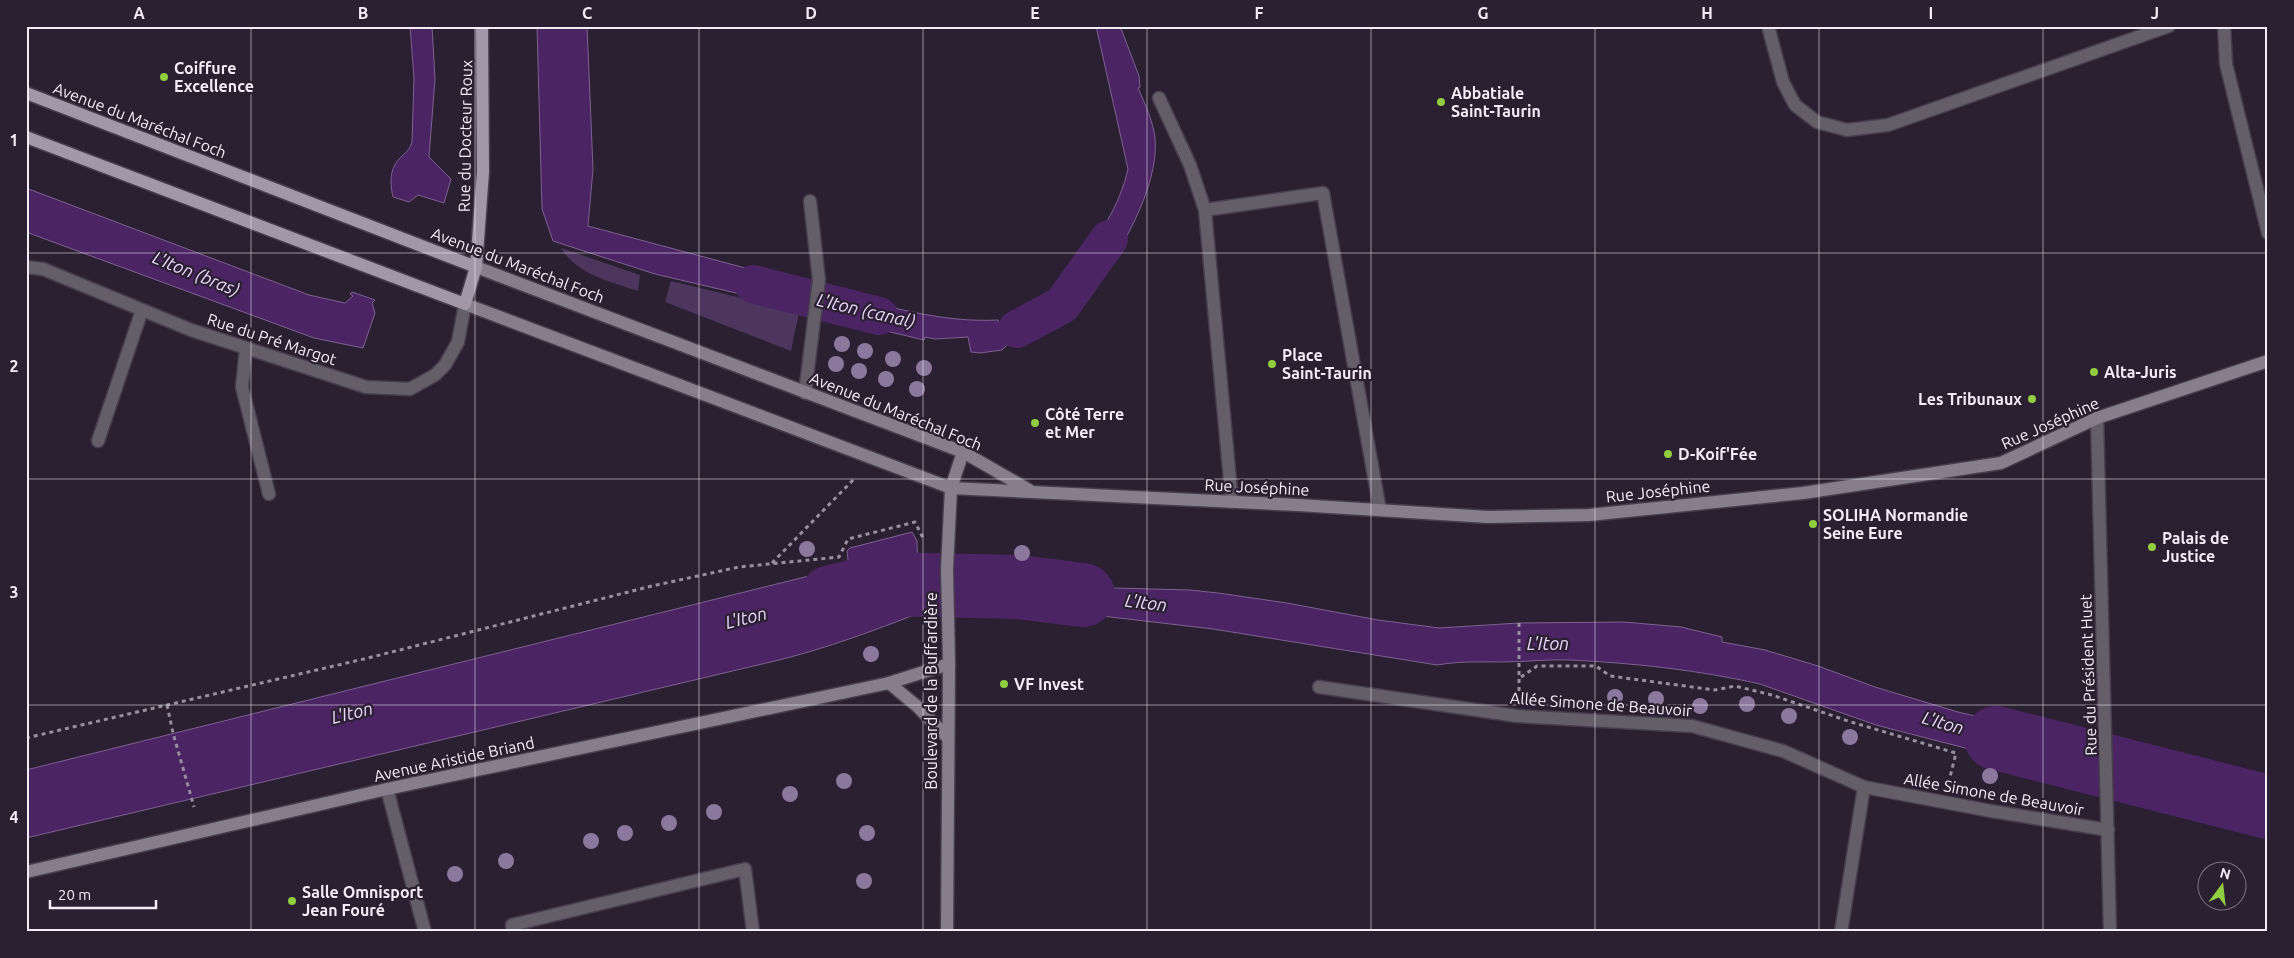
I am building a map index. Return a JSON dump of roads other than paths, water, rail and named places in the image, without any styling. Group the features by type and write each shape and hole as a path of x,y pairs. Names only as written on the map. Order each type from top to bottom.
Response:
{"main road":[{"name":"Rue du Docteur Roux","path":"465,304 476,267 483,172 482,26"},
{"name":"Avenue du Maréchal Foch","path":"26,93 963,452 1031,492"},
{"path":"26,137 951,488 1031,492"},
{"name":"Rue Joséphine","path":"1031,492 1488,517 1589,515 1803,493 2000,463 2097,418 2268,361"},
{"name":"Boulevard de la Buffardière","path":"947,932 949,664 947,570 951,488 963,452"},
{"name":"Avenue Aristide Briand","path":"26,872 387,789 889,683 949,664"},
{"path":"889,683 918,707 948,738"}],"street":[{"path":"1768,26 1783,82 1796,105 1817,122 1848,130 1888,125 2169,26"},
{"path":"2224,26 2226,64 2268,233"},
{"path":"1159,98 1190,165 1205,210 1232,502"},
{"path":"1205,210 1323,193 1380,510"},
{"path":"805,393 819,280 810,201"},
{"name":"Rue du Pré Margot","path":"26,267 43,269 191,330 366,388 410,389 435,375 445,365 458,342 465,304"},
{"path":"98,441 142,310"},
{"path":"246,349 242,387 269,494"},
{"name":"Rue du Président Huet","path":"2097,418 2107,744 2110,932"},
{"name":"Allée Simone de Beauvoir","path":"1319,688 1517,716 1692,726 1784,751 1864,787 1991,811 2108,830"},
{"path":"1841,932 1864,787"},
{"path":"387,789 426,932"},
{"path":"513,932 512,925 745,869 753,932"}],"water":[{"path":"410,26 432,26 435,79 429,157 451,179 444,203 418,195 409,202 393,197 392,192 391,177 396,162 412,142 414,78"},
{"path":"537,26 587,26 593,169 588,226 805,284 800,308 655,274 553,241 542,209"},
{"path":"1096,26 1120,26 1139,76 1140,87 1138,88 1155,138 1155,157 1151,178 1143,200 1123,244 1085,296 1073,267 1099,234 1114,209 1128,169"},
{"name":"L'Iton (bras)","path":"26,188 309,295 345,303 353,296 350,294 352,292 375,300 372,303 375,313 363,348 314,338 26,232"},
{"path":"1055,289 1068,320 1047,325 1047,329 1009,343 1002,350 980,353 971,352 968,337 935,339 925,337 924,340 828,317 832,292 894,308 935,316 956,319 998,320 1000,324 1033,310"},
{"path":"912,532 917,541 919,613 850,639 779,660 26,838 26,770 813,575 849,569 847,551 850,548"},
{"path":"995,571 1077,587 1190,590 1218,593 1287,603 1378,620 1439,628 1519,623 1624,622 1681,627 1722,637 1722,642 1765,650 1818,666 1875,687 1958,712 2081,741 2082,776 2027,764 1876,725 1760,684 1737,679 1666,668 1570,660 1470,662 1437,665 1213,629 1042,609 995,601"},
{"path":"2133,752 2268,790 2268,825 2133,790"}],"waterway":[{"name":"L'Iton (canal)","path":"1017,329 1062,305 1109,239"},
{"name":"L'Iton (canal)","path":"753,284 879,316"},
{"name":"L'Iton","path":"831,597 884,584 1018,587 1083,595"},
{"name":"L'Iton","path":"1996,738 2268,807"}],"place":[{"name":"Coiffure Excellence","path":"164,77"},
{"name":"Abbatiale Saint-Taurin","path":"1441,102"},
{"name":"Place Saint-Taurin","path":"1272,364"},
{"name":"Alta-Juris","path":"2094,372"},
{"name":"Les Tribunaux","path":"2032,399"},
{"name":"Côté Terre et Mer","path":"1035,423"},
{"name":"D-Koif'Fée","path":"1668,454"},
{"name":"SOLIHA Normandie Seine Eure","path":"1813,524"},
{"name":"Palais de Justice","path":"2152,547"},
{"name":"VF Invest","path":"1004,684"},
{"name":"Salle Omnisport Jean Fouré","path":"292,901"}]}
